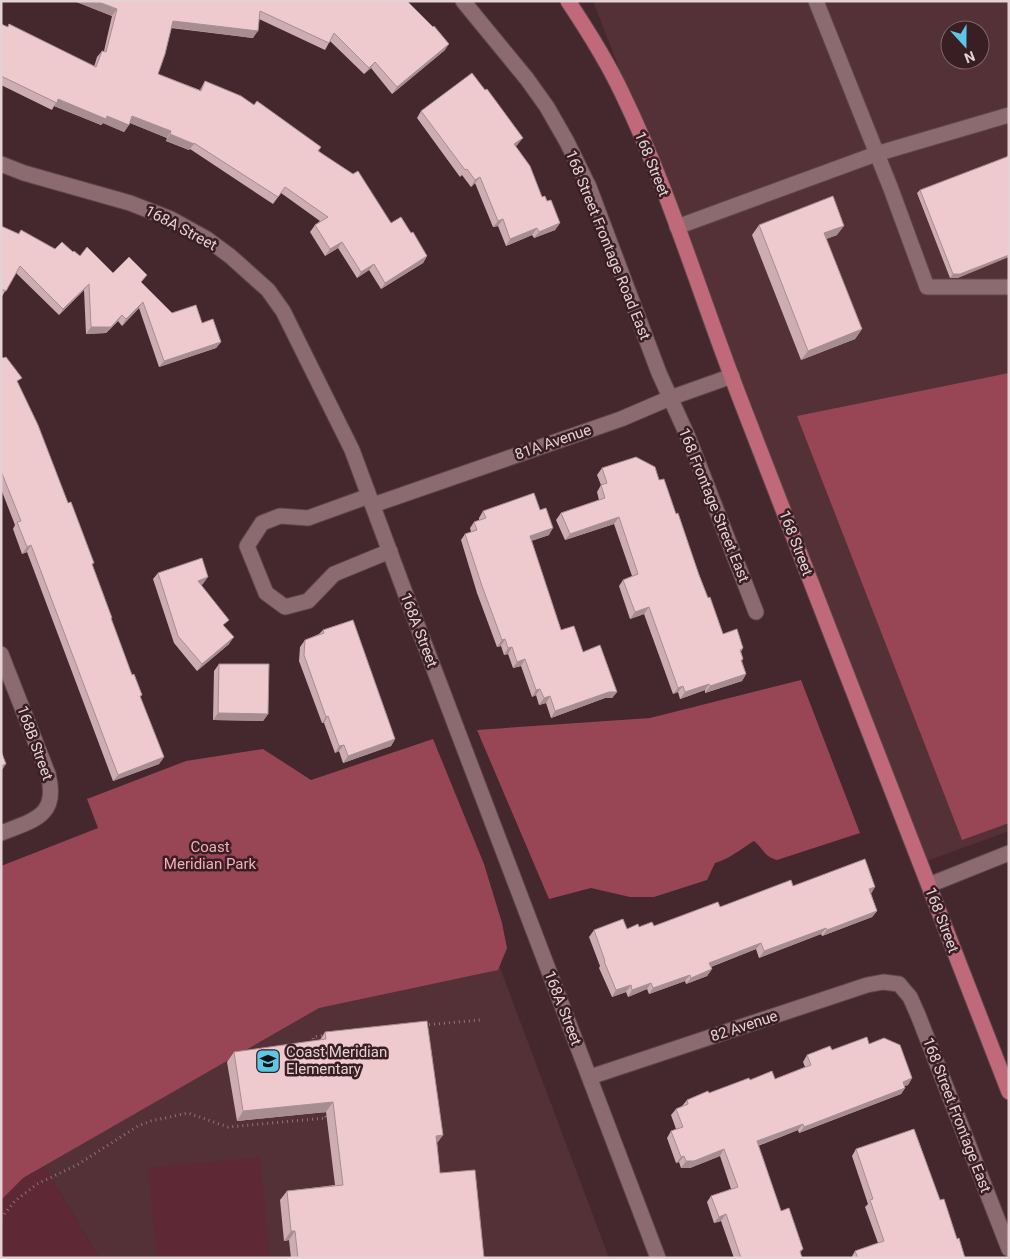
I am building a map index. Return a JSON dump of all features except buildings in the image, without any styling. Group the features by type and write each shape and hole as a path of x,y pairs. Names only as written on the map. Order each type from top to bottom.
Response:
{"main road":[{"name":"168 Street","path":"568,1 589,32 623,93 677,227 732,376 1009,1092"}],"street":[{"name":"168 Street Frontage Road East","path":"463,1 527,79 558,124 589,187 670,398"},
{"path":"816,1 891,189 927,287 1009,287"},
{"path":"677,227 876,154 1009,115"},
{"name":"168A Street","path":"1,164 24,173 124,201 157,213 207,239 268,290 290,322 352,450 658,1258"},
{"name":"81A Avenue","path":"390,551 334,574 308,601 285,607 266,593 247,546 262,524 280,516 308,518 371,500 620,420 670,398 732,376"},
{"name":"168 Frontage Street East","path":"670,398 688,437 756,612"},
{"name":"168B Street","path":"1,654 48,774 51,790 49,806 46,811 34,820 1,833"},
{"path":"929,885 1009,853"},
{"name":"82 Avenue","path":"590,1077 867,985 883,982 899,984"},
{"name":"168 Street Frontage East","path":"899,984 910,998 918,1015 1009,1249"}],"path":[{"path":"422,1026 481,1020"},
{"path":"314,1046 313,1037 333,1035"},
{"path":"1,1218 15,1201 37,1184 77,1164 138,1126 188,1114 228,1127 326,1118 324,1109"}],"shaded area":[{"path":"593,1 1009,1 1009,831 927,861"},
{"path":"1009,373 1009,823 962,840 797,416"},
{"path":"801,680 860,833 777,860 766,854 754,841 715,863 707,880 654,897 630,897 591,888 549,899 477,730 650,718"},
{"path":"433,739 484,864 502,923 507,948 498,970 319,1008 23,1178 1,1200 1,866 98,828 87,799 186,761 263,749 311,780"},
{"name":"Coast Meridian Elementary","path":"464,872 609,1258 99,1258 1,1094 1,1029"},
{"path":"1,1094 99,1258 1,1258"},
{"path":"260,1157 270,1258 157,1258 148,1168"}],"waterway":[{"path":"998,761 1009,759"},
{"path":"576,822 811,778"},
{"path":"1,984 429,863"}],"place":[{"name":"Coast Meridian Elementary","path":"268,1061"}],"park label":[{"name":"Coast Meridian Park","path":"210,856"}]}
